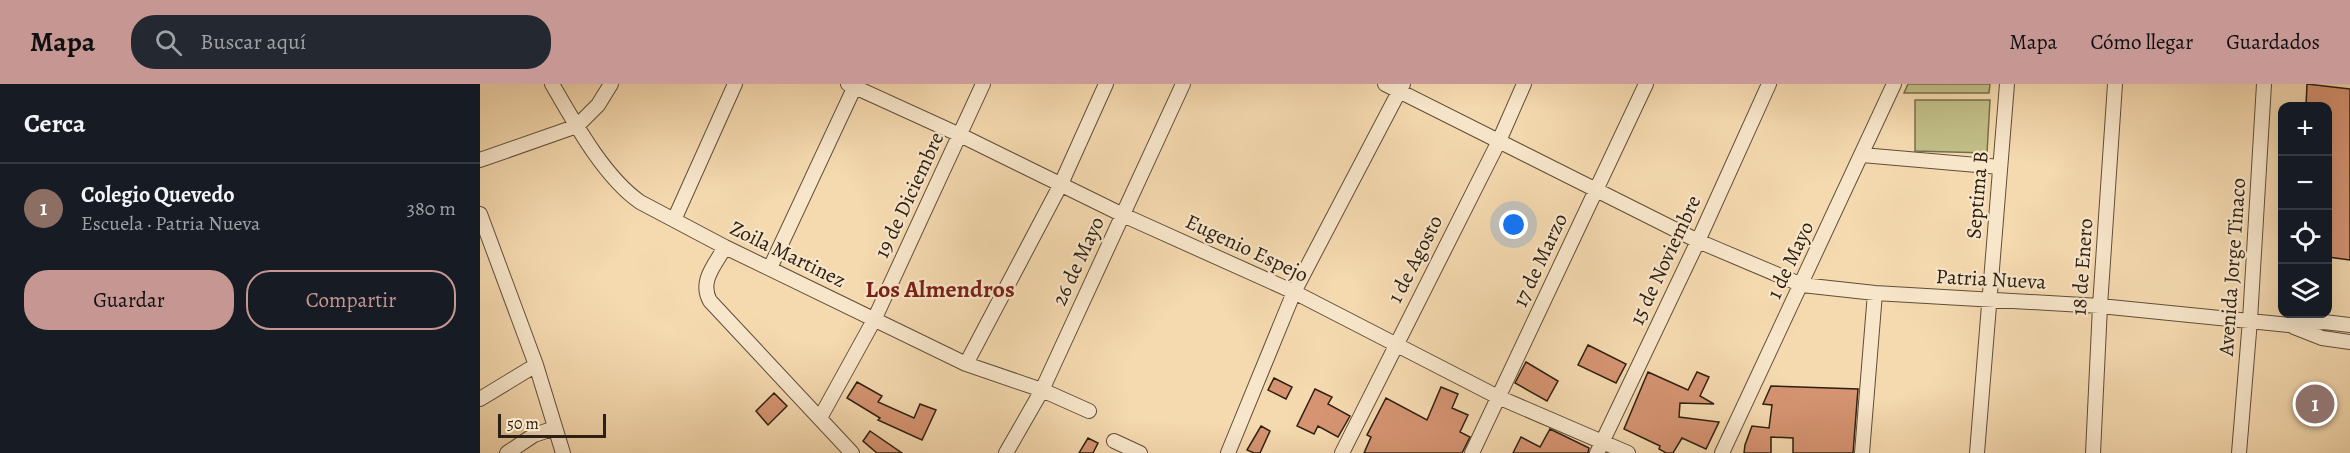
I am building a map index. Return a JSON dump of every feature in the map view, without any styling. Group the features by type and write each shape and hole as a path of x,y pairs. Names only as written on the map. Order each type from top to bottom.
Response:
{"street":[{"name":"Zoila Martinez","path":"552,84 577,126 628,194 725,247 966,364 1042,390 1089,411"},
{"path":"480,160 577,126 598,105 611,84"},
{"path":"674,220 735,84"},
{"name":"19 de Diciembre","path":"820,418 874,320 983,84"},
{"path":"966,364 1061,184 1106,84"},
{"name":"26 de Mayo","path":"1006,453 1042,390 1183,84"},
{"name":"Patria Nueva","path":"1385,84 1402,87 1499,141 1698,241 1802,285 1875,293 2100,306 2289,325 2324,322 2350,325"},
{"name":"1 de Agosto","path":"1342,453 1499,141 1524,84"},
{"name":"17 de Marzo","path":"1472,453 1646,84"},
{"name":"15 de Noviembre","path":"1599,448 1698,241 1769,84"},
{"name":"1 de Mayo","path":"1722,453 1894,84"},
{"name":"Septima B","path":"1977,453 2007,84"},
{"name":"18 de Enero","path":"2092,453 2115,84"},
{"name":"Avenida Jorge Tinaco","path":"2239,453 2250,320 2264,84"},
{"path":"770,268 853,85"},
{"name":"Eugenio Espejo","path":"853,85 1123,215 1294,292 1599,448 1628,453"},
{"path":"1228,453 1294,292 1402,87"},
{"path":"1862,155 2001,167"},
{"path":"480,214 536,365 562,453"},
{"path":"725,247 706,280 705,293 852,453"},
{"path":"480,256 492,249"},
{"path":"1862,453 1875,293"},
{"name":"Patria Nueva","path":"2289,325 2322,338 2350,342"},
{"path":"480,399 536,365"},
{"path":"507,453 534,435 555,428"},
{"path":"1113,441 1140,453"}],"shaded area":[{"path":"1908,84 1990,84 1989,93 1904,93"},
{"path":"1915,100 1990,100 1987,153 1915,151"}],"building":[{"path":"2307,84 2350,89 2350,260 2332,258 2332,102 2306,102"},
{"path":"1588,345 1626,364 1616,383 1578,365"},
{"path":"1526,362 1558,381 1547,401 1515,383"},
{"path":"1648,372 1688,390 1697,372 1709,377 1700,396 1714,404 1680,403 1679,417 1719,422 1706,449 1682,438 1673,453 1666,453 1659,449 1660,446 1624,429"},
{"path":"1274,378 1292,387 1286,399 1268,390"},
{"path":"857,382 882,396 878,402 914,418 920,404 936,410 922,440 878,420 880,418 847,398"},
{"path":"1771,386 1858,389 1853,453 1793,453 1793,438 1771,437 1771,453 1744,453 1752,426 1769,428 1772,405 1763,404"},
{"path":"1441,387 1458,394 1452,408 1468,415 1460,432 1470,437 1462,453 1364,453 1371,437 1367,435 1386,398 1427,420"},
{"path":"1315,389 1332,397 1328,404 1350,416 1338,437 1318,426 1314,434 1297,426"},
{"path":"774,393 787,406 768,425 756,411"},
{"path":"1261,426 1270,431 1260,453 1254,453 1247,450"},
{"path":"1550,429 1589,448 1588,453 1513,453 1521,437 1540,447"},
{"path":"870,431 902,453 877,453 863,441"},
{"path":"1088,438 1098,443 1093,453 1079,453"}],"place":[{"name":"Colegio Quevedo","path":"2315,404"}],"district":[{"name":"Los Almendros","path":"940,289"}]}
